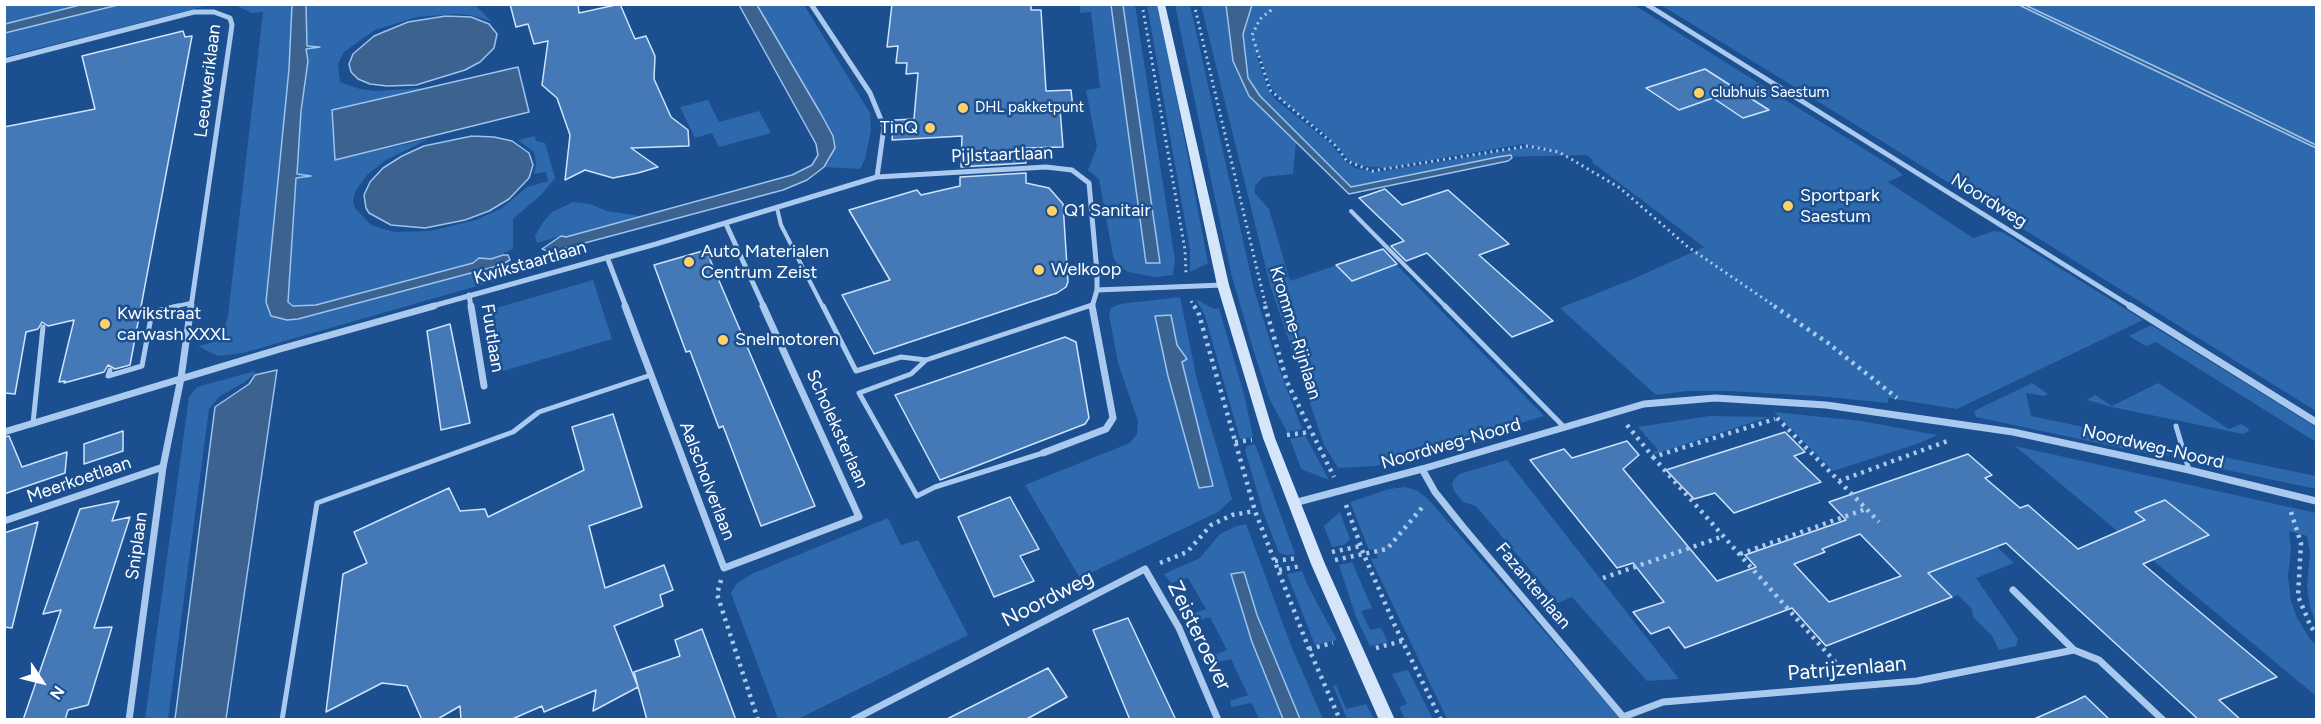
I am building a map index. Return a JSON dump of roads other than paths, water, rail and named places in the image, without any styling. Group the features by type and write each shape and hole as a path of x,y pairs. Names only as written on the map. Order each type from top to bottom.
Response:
{"street":[{"path":"811,4 870,93 884,127 877,177"},
{"path":"1161,4 1222,285 1269,438 1318,564 1387,720"},
{"name":"Noordweg","path":"1646,4 2316,422"},
{"name":"Leeuweriklaan","path":"4,61 194,12 214,12 230,18 232,25 181,378"},
{"name":"Pijlstaartlaan","path":"877,177 1046,166 1072,170 1086,179 1091,192 1097,290 1092,306 1113,418 1106,429 1043,453"},
{"name":"Kwikstaartlaan","path":"4,432 181,378 726,224 877,177"},
{"name":"Scholeksterlaan","path":"724,568 859,517 726,224"},
{"name":"Aalscholverlaan","path":"607,257 724,568"},
{"path":"1097,290 1222,285"},
{"name":"Fuutlaan","path":"470,295 484,386"},
{"name":"Sniplaan","path":"129,720 163,467 181,378"},
{"name":"Noordweg-Noord","path":"1294,503 1422,469 1644,404 1715,398 1753,398 1826,405 2013,432 2189,470 2316,501"},
{"name":"Meerkoetlaan","path":"4,521 163,467"},
{"name":"Fazantenlaan","path":"1422,469 1435,492 1624,718"},
{"name":"Noordweg","path":"853,720 1145,569"},
{"name":"Zeisteroever","path":"1145,569 1179,628 1218,720"},
{"path":"2013,590 2074,650 2099,660 2163,720"},
{"name":"Patrijzenlaan","path":"1624,718 1663,702 1917,681 2074,650"}],"lane":[{"path":"777,208 781,225 856,371 901,357 926,360 1092,306"},
{"path":"1351,211 1564,427"},
{"path":"110,370 108,376 141,366 152,312 191,303"},
{"path":"33,423 43,327"},
{"path":"926,360 911,374 859,393 917,496 935,487 1043,453"},
{"path":"282,720 317,503 513,432 540,412 651,375"},
{"path":"2176,426 2189,470"}],"place":[{"name":"clubhuis Saestum","path":"1699,93"},
{"name":"DHL pakketpunt","path":"963,108"},
{"name":"TinQ","path":"930,128"},
{"name":"Sportpark Saestum","path":"1788,206"},
{"name":"Q1 Sanitair","path":"1052,211"},
{"name":"Auto Materialen Centrum Zeist","path":"689,262"},
{"name":"Welkoop","path":"1039,270"},
{"name":"Kwikstraat carwash XXXL","path":"105,324"},
{"name":"Snelmotoren","path":"723,340"}]}
